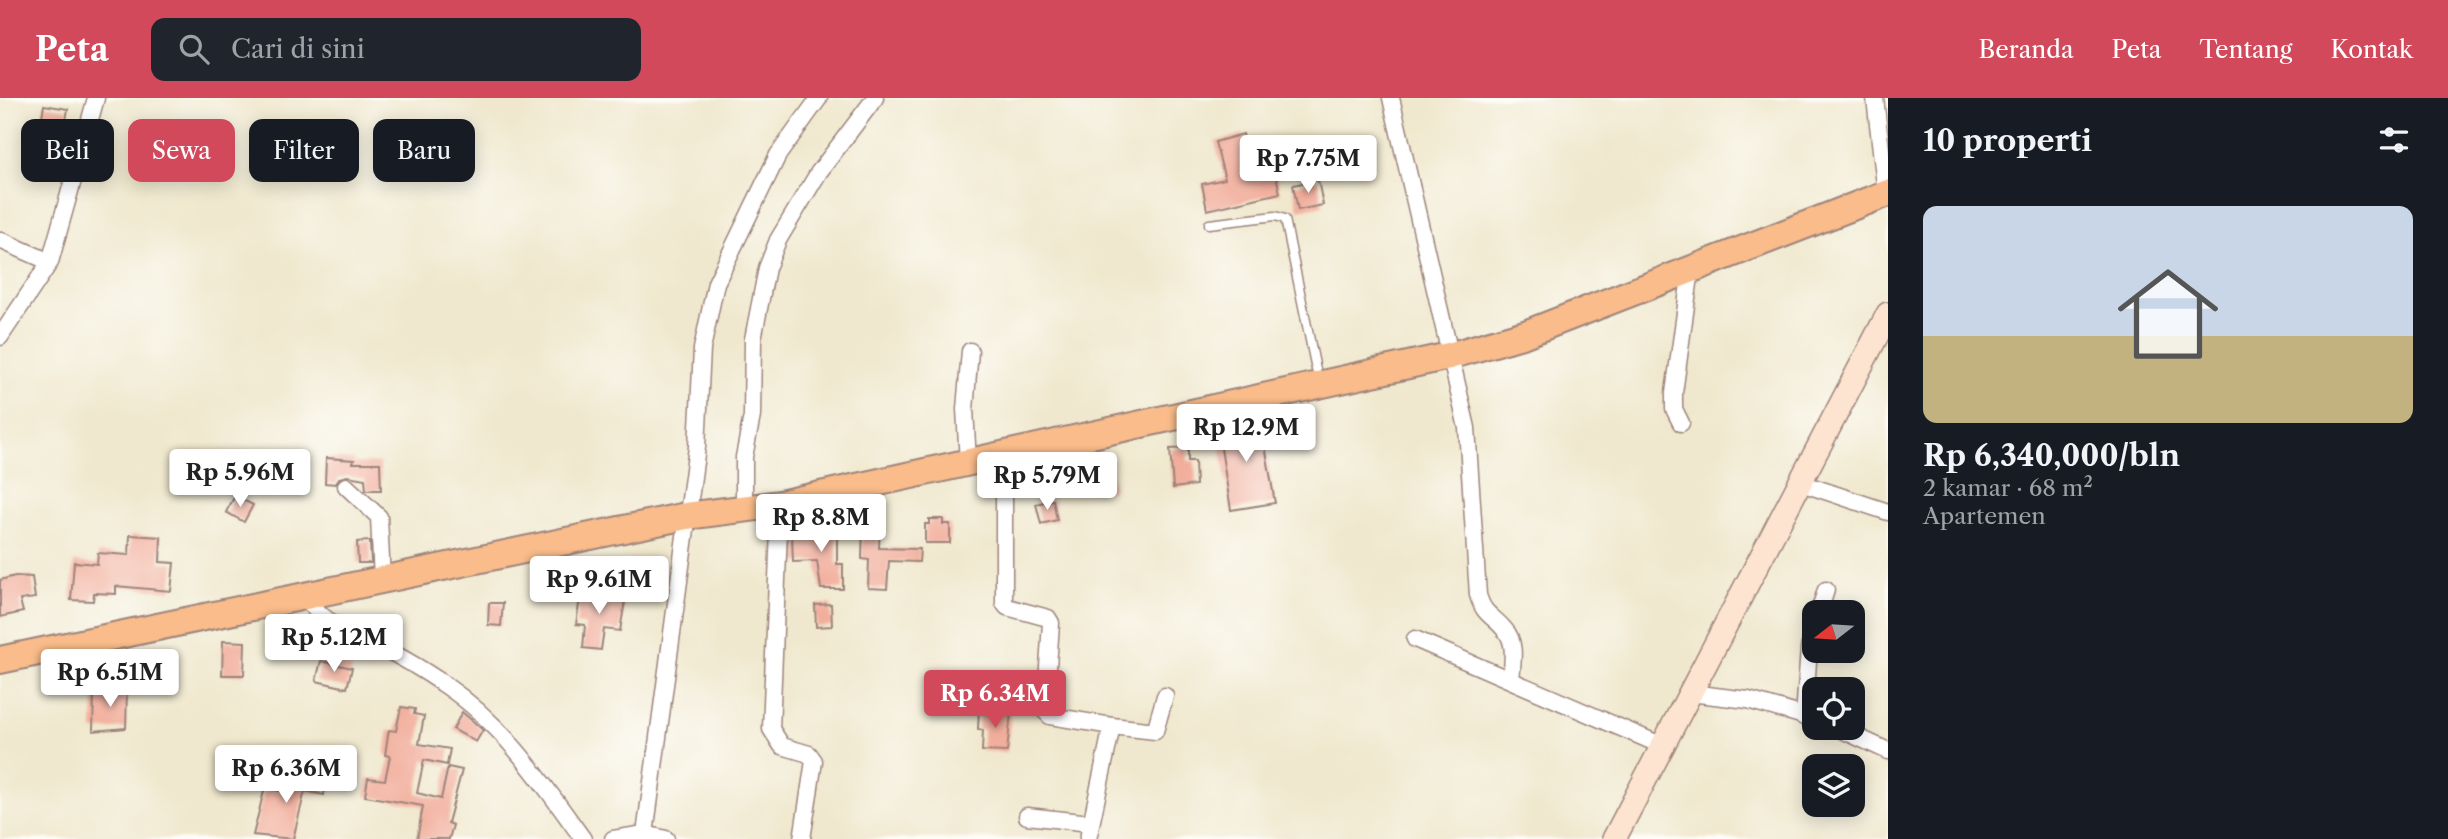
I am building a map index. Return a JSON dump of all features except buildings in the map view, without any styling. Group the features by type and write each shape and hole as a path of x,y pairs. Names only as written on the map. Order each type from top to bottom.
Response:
{"highway":[{"path":"0,660 307,598 686,516 780,504 1449,356 1525,334 1887,193"}],"main road":[{"path":"1614,839 1798,482 1884,328"}],"street":[{"path":"0,337 50,262 96,98"},
{"path":"645,834 697,447 702,349 716,283 778,155 819,98"},
{"path":"744,509 744,457 752,416 753,340 767,268 778,240 819,172 875,98"},
{"path":"1391,98 1467,428 1478,595 1487,616 1509,636 1513,654 1511,680"},
{"path":"1875,98 1887,193"},
{"path":"0,240 50,262"},
{"path":"1681,423 1674,409 1674,393 1691,269"},
{"path":"968,463 965,409 970,351"},
{"path":"1004,456 1004,603 1007,607 1048,618 1051,623 1045,711 1051,716 1155,731 1165,696"},
{"path":"1798,482 1888,512"},
{"path":"346,486 379,517 382,580"},
{"path":"780,504 771,729 782,746 809,754 814,761 802,839"},
{"path":"1823,600 1826,590"},
{"path":"307,598 324,619 375,643 445,685 484,715 522,754 583,839"},
{"path":"1415,639 1662,746"},
{"path":"1690,693 1748,700 1802,716"},
{"path":"1027,816 1089,831 1112,726"},
{"path":"1864,740 1888,751"},
{"path":"612,839 645,834 666,839"}],"lane":[{"path":"1209,224 1275,216 1285,219 1320,386"}]}
